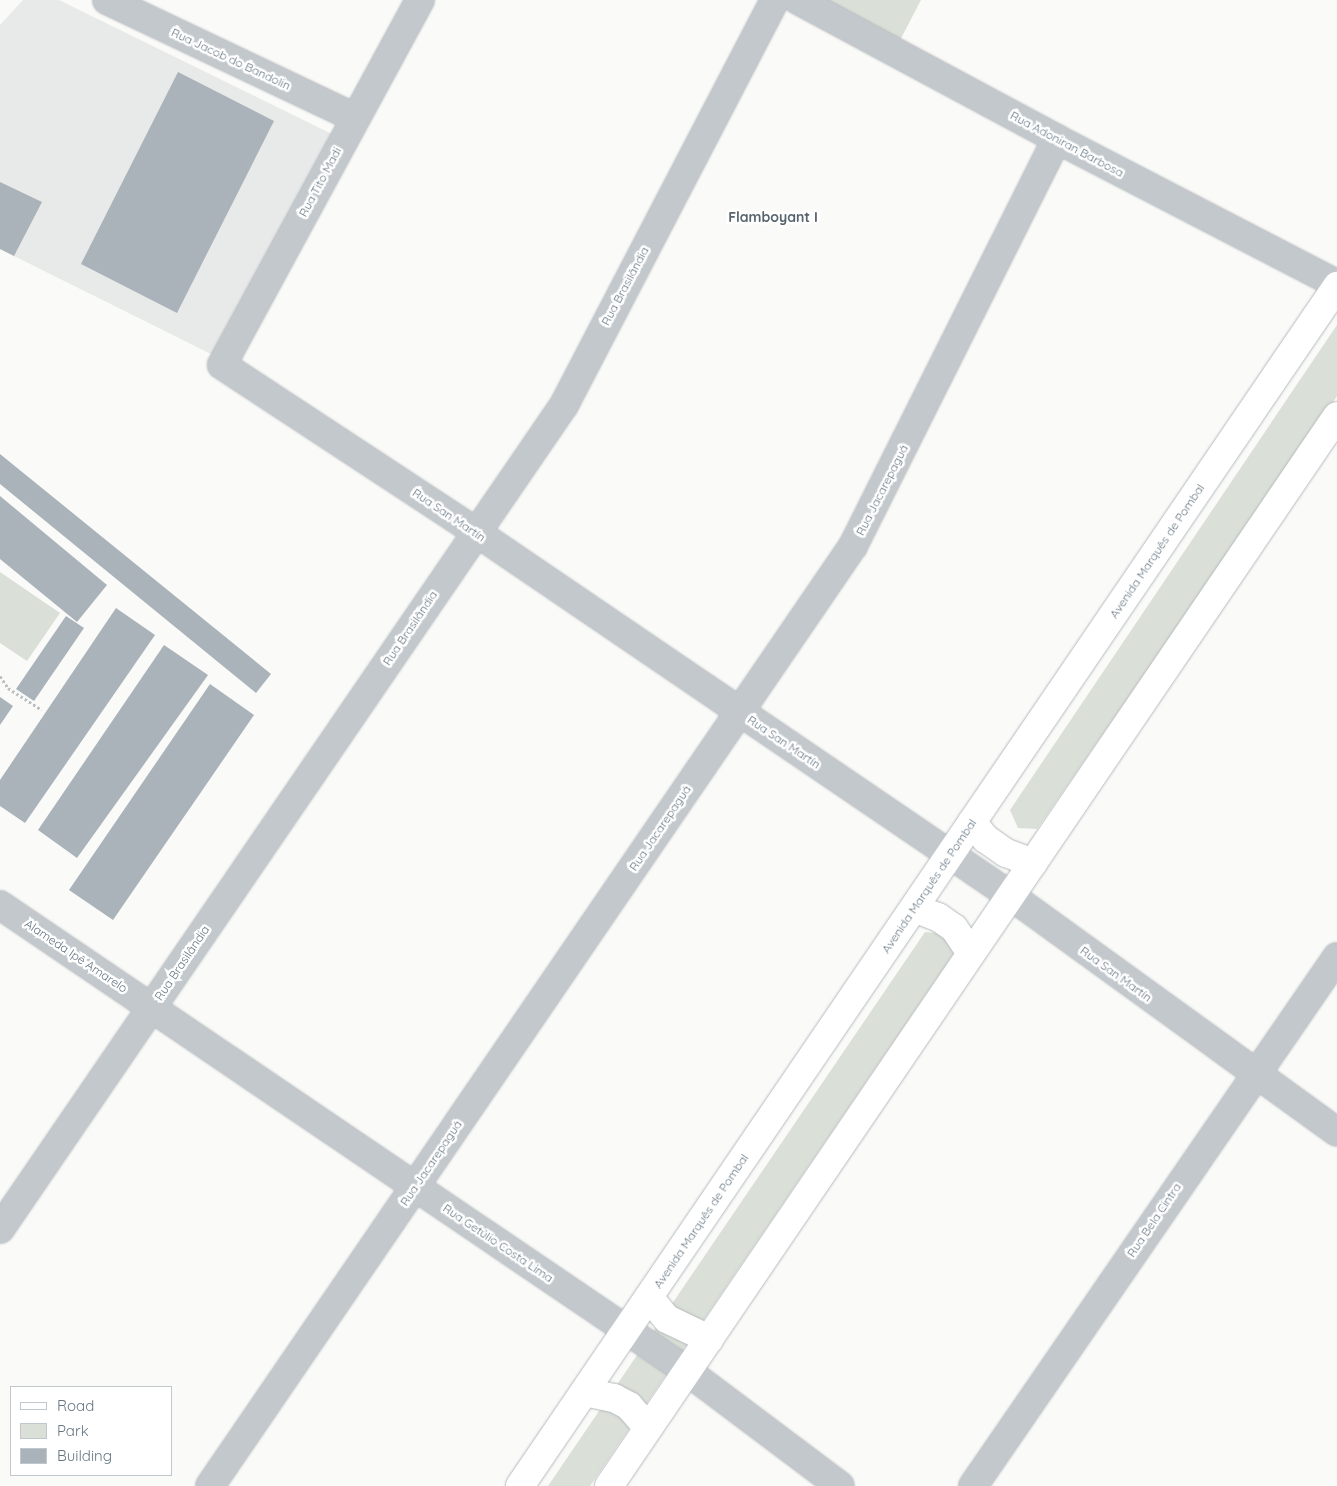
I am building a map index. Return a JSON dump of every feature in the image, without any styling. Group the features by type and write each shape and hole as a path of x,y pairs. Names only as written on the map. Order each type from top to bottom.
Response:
{"main road":[{"name":"Avenida Marquês de Pombal","path":"520,1486 1337,285"},
{"path":"609,1486 971,953 1335,423"},
{"path":"972,822 986,839 1006,853 1033,863"},
{"path":"914,908 938,917 954,928 971,953"},
{"path":"649,1297 667,1319 709,1339"},
{"path":"585,1392 614,1398 629,1406 648,1428"}],"street":[{"name":"Rua Jacob do Bandolin","path":"107,0 355,118"},
{"name":"Rua Tito Madi","path":"222,365 420,0"},
{"name":"Rua Brasilândia","path":"0,1229 564,405 774,0"},
{"name":"Rua Adoniran Barbosa","path":"798,0 1056,139 1337,285"},
{"name":"Rua Jacarepaguá","path":"210,1486 853,546 1056,139"},
{"name":"Rua San Martín","path":"222,365 476,532 1011,896 1253,1074 1337,1132"},
{"name":"Alameda Ipê Amarelo","path":"0,905 151,1007"},
{"name":"Rua Bela Cintra","path":"973,1486 1253,1074 1337,957"},
{"name":"Rua Getúlio Costa Lima","path":"151,1007 687,1371 840,1486"}],"path":[{"path":"0,676 8,688 42,710"}],"shaded area":[{"path":"23,0 59,0 336,136 221,359 0,249 0,25"}],"green space":[{"path":"805,0 921,0 897,46"},
{"path":"1337,325 1337,396 1037,829 1018,828 1010,810"},
{"path":"0,572 60,613 27,661 0,643"},
{"path":"925,932 947,934 954,953 590,1486 548,1486"}],"building":[{"path":"178,72 274,121 177,313 81,264"},
{"path":"0,182 42,202 14,256 0,249"},
{"path":"0,454 271,674 256,693 0,484"},
{"path":"0,496 107,585 77,622 0,559"},
{"path":"116,608 155,635 25,823 0,806 0,780"},
{"path":"66,616 84,628 34,701 16,689"},
{"path":"164,645 208,675 77,858 38,830"},
{"path":"210,684 254,715 113,920 69,890"},
{"path":"0,697 13,706 0,725"}],"district":[{"name":"Flamboyant I","path":"773,217"}]}
